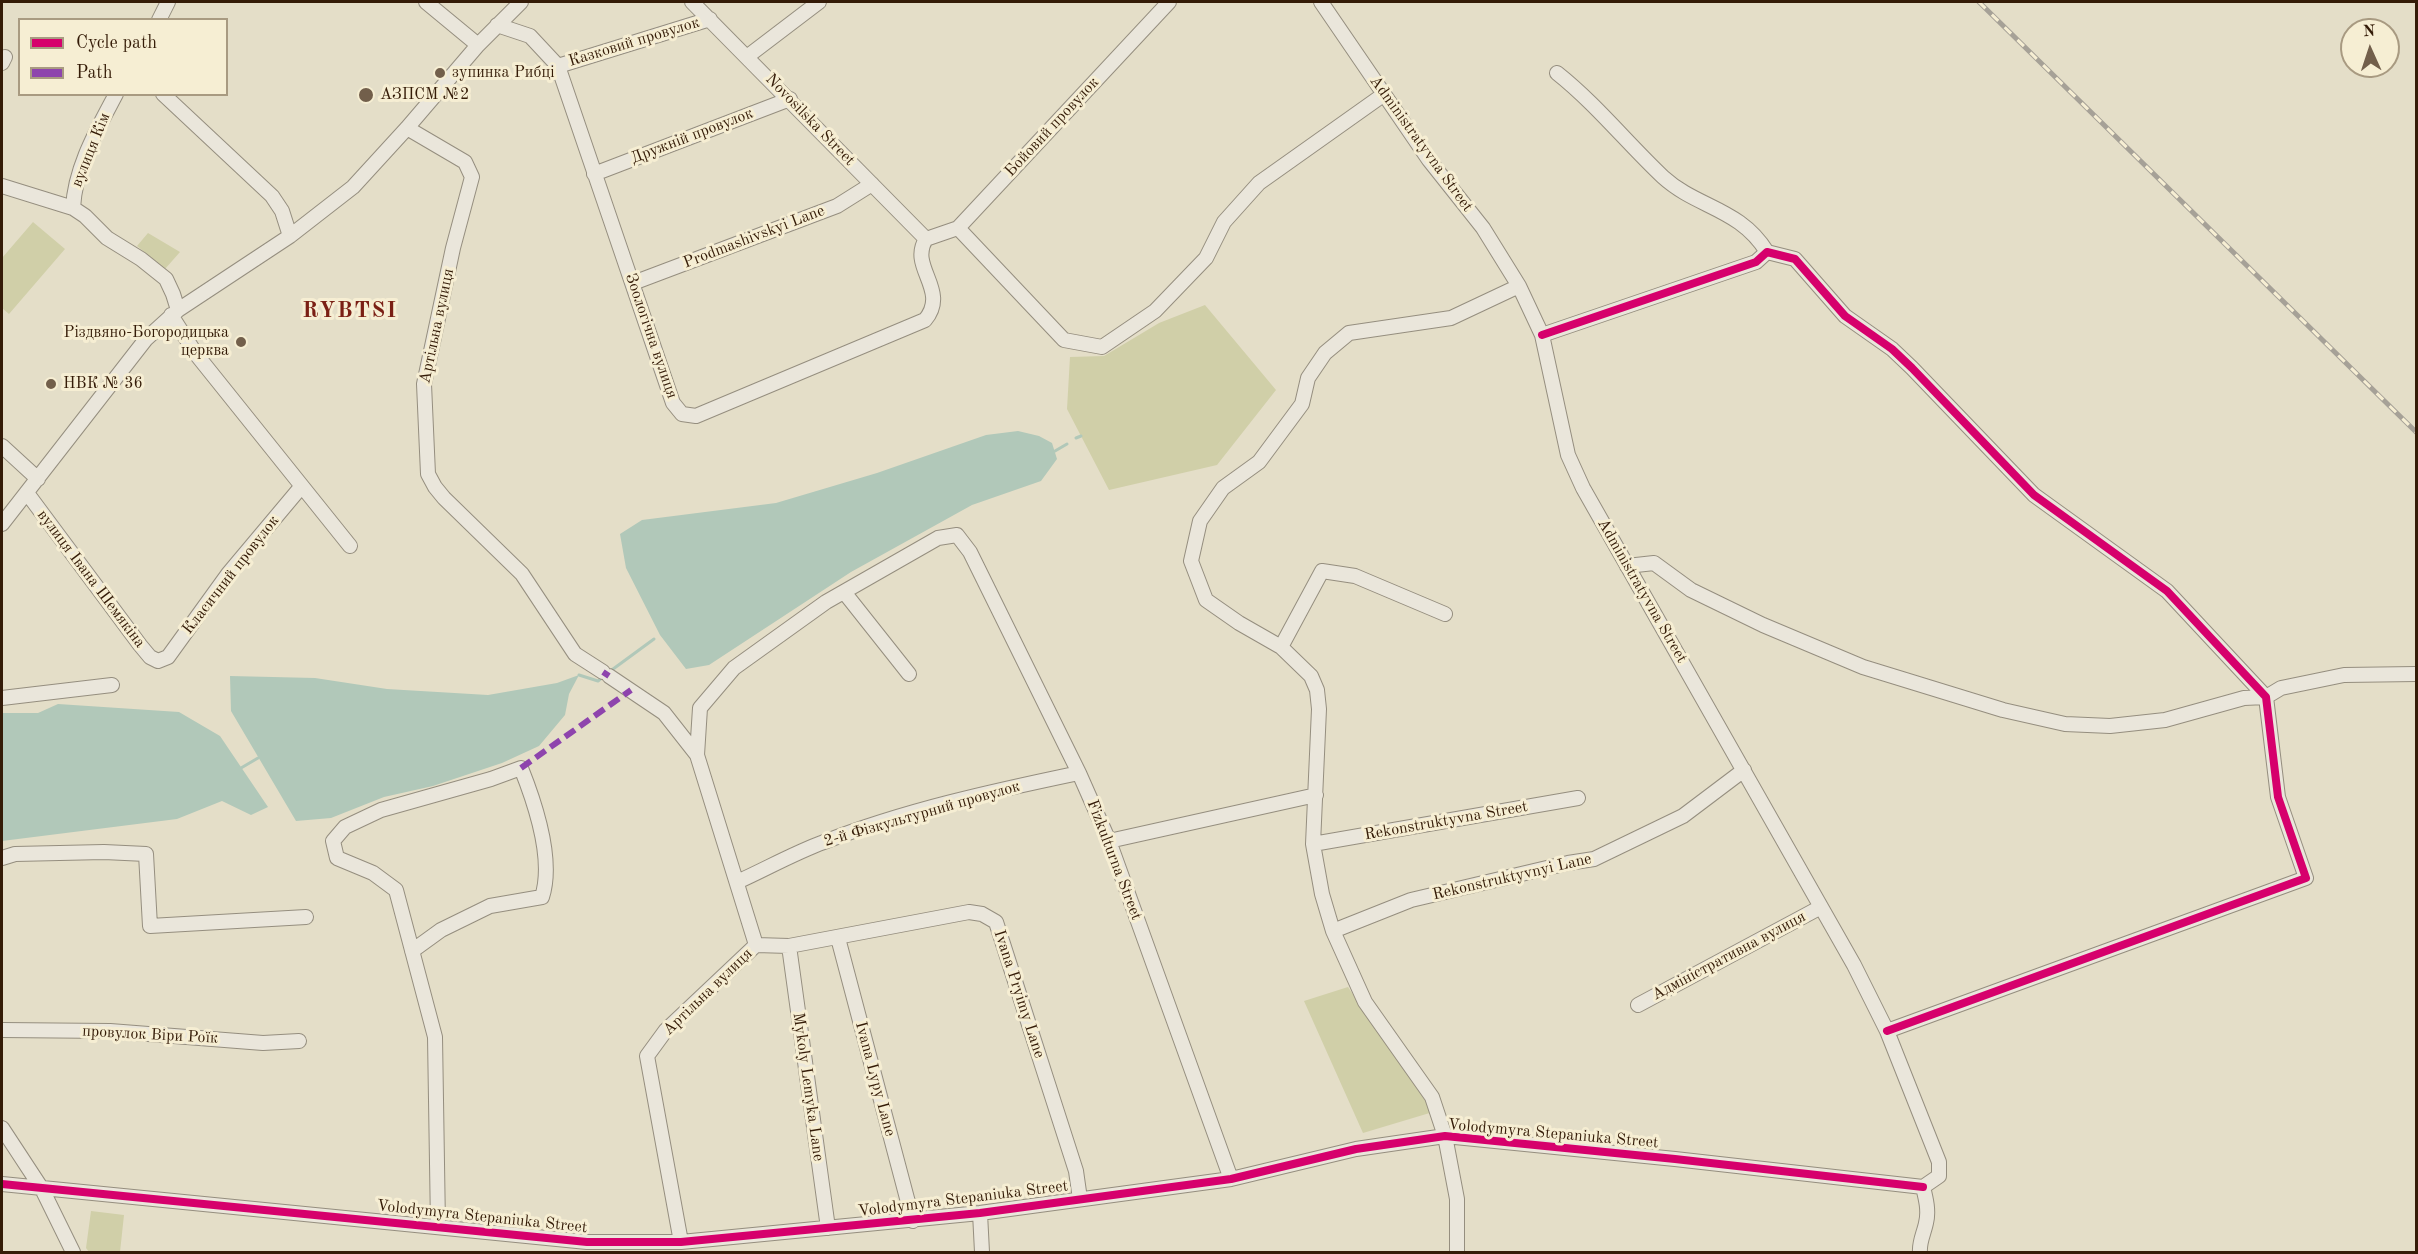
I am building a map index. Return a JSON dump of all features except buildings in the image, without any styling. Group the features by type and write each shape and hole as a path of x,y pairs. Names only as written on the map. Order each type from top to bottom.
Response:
{"street":[{"path":"160,18 168,2"},
{"path":"426,2 477,45"},
{"path":"2,524 146,339 175,313 290,236 353,187 407,128 477,45 521,2"},
{"name":"Novosilska Street","path":"692,2 748,56 926,239"},
{"path":"748,56 819,2"},
{"name":"Бойовий провулок","path":"926,239 958,228 1169,2"},
{"name":"Administratyvna Street","path":"1321,2 1429,160 1482,228 1519,286 1542,335 1568,455 1582,488 1854,965 1887,1031 1939,1162 1939,1176 1923,1187"},
{"name":"Казковий провулок","path":"558,66 710,19"},
{"name":"Зоологічна вулиця","path":"497,25 530,36 558,66 672,403 682,414 696,416 925,320 931,313 934,301 933,290 921,257 922,245 926,239"},
{"path":"1557,74 1590,102 1664,178 1746,226 1767,252 1795,259 1845,316 1892,349 2034,495 2167,591 2266,697 2278,797 2306,878 1887,1031"},
{"path":"958,228 1064,340 1102,347 1155,311 1206,258 1224,222 1259,183 1383,95"},
{"name":"вулиця Кім","path":"73,208 78,176 115,96"},
{"path":"165,96 272,196 282,212 290,236"},
{"name":"Дружній провулок","path":"594,174 790,99"},
{"name":"Артільна вулиця","path":"407,128 465,162 472,177 425,374 428,474 444,498 522,574 575,654 664,713 697,755 756,945 666,1030 647,1056 681,1242"},
{"name":"Prodmashivskyi Lane","path":"633,283 837,206 872,184"},
{"path":"2,186 73,208 107,237 166,279 173,294 175,313 196,354 350,546"},
{"path":"1542,335 1756,262 1767,252"},
{"path":"1457,1252 1457,1199 1445,1136 1432,1097 1365,1002 1333,931 1322,894 1313,844 1319,709 1317,690 1311,676 1281,647 1239,623 1206,600 1191,561 1200,521 1223,488 1259,462 1302,404 1308,378 1325,353 1349,333 1451,318 1519,286"},
{"path":"2,446 38,479"},
{"name":"Класичний провулок","path":"158,661 168,657 228,574 302,487"},
{"name":"вулиця Івана Шемякіна","path":"27,493 140,645 150,657 158,661"},
{"name":"Fizkulturna Street","path":"844,592 938,538 957,535 970,552 1079,773 1109,841 1231,1179"},
{"path":"1628,566 1654,563 1691,590 1763,625 1863,667 2003,710 2065,724 2110,726 2165,720 2244,698 2266,697 2281,688 2344,675 2416,674"},
{"path":"1281,647 1322,571 1355,576 1445,614"},
{"path":"697,755 700,708 734,668 826,602 844,592 909,674"},
{"path":"2,698 112,685"},
{"path":"412,951 441,930 490,906 542,897 547,882 544,845 521,768 491,779 381,810 345,827 333,841 337,858 373,873 396,890 412,951 435,1038 438,1226"},
{"name":"Rekonstruktyvnyi Lane","path":"1333,931 1411,900 1594,859 1683,816 1744,770"},
{"name":"2-й Фізкультурний провулок","path":"737,882 823,842 891,820 999,789 1079,773"},
{"path":"1109,841 1316,795"},
{"name":"Rekonstruktyvna Street","path":"1313,844 1578,798"},
{"path":"2,858 15,854 105,852 146,854 150,926 306,917"},
{"name":"Адміністративна вулиця","path":"1638,1005 1821,907"},
{"name":"Ivana Pryimy Lane","path":"756,945 789,946 969,912 982,914 996,922 1076,1172 1080,1199"},
{"name":"Ivana Lypy Lane","path":"838,938 913,1221"},
{"name":"Mykoly Lemyka Lane","path":"789,946 828,1228"},
{"name":"провулок Віри Роїк","path":"2,1030 110,1031 263,1043 299,1041"},
{"path":"2,1128 42,1189 74,1252"},
{"name":"Volodymyra Stepaniuka Street","path":"2,1184 438,1226 586,1247 681,1242 980,1213 1231,1179 1356,1149 1445,1136 1923,1187"},
{"path":"1920,1252 1919,1246 1927,1220 1927,1200 1923,1187"},
{"path":"980,1213 982,1252"}],"green space":[{"path":"33,222 65,249 9,314 2,308 2,258"},
{"path":"148,233 180,252 165,269 137,246"},
{"path":"1205,305 1276,390 1217,465 1109,490 1067,409 1070,357 1104,356 1159,323"},
{"path":"1348,987 1433,1112 1363,1133 1304,1001"},
{"path":"91,1211 124,1215 120,1252 89,1252 86,1248"}],"shaded area":[{"path":"1018,431 1039,436 1052,443 1057,459 1041,481 972,505 851,572 709,665 686,669 660,635 626,568 620,534 642,520 776,503 877,473 986,435"},
{"path":"579,675 569,694 565,715 539,746 502,763 433,786 384,797 331,818 296,821 231,711 230,676 315,678 387,689 488,695 557,683"},
{"path":"58,704 179,712 220,736 268,807 251,815 222,801 177,819 2,841 2,713 38,713"}],"waterway":[{"path":"1076,438 1081,436"},
{"path":"1055,451 1067,444"},
{"path":"609,672 654,639"},
{"path":"579,675 598,681 604,676"},
{"path":"241,768 258,758"}],"railway":[{"path":"1979,2 2416,432"}],"marked path":[{"path":"603,672 609,676"},
{"path":"521,768 631,690"}],"cycle path":[{"path":"1542,335 1756,262 1767,252 1795,259 1845,316 1892,349 2034,495 2167,591 2266,697 2278,797 2306,878 1887,1031"},
{"path":"2,1184 587,1242 681,1242 980,1213 1231,1179 1356,1149 1445,1136 1923,1187"}],"place":[{"name":"зупинка Рибці","path":"440,73"},
{"name":"АЗПСМ №2","path":"366,95"},
{"name":"Різдвяно-Богородицька церква","path":"241,342"},
{"name":"НВК № 36","path":"51,384"}],"district":[{"name":"RYBTSI","path":"350,311"}]}
